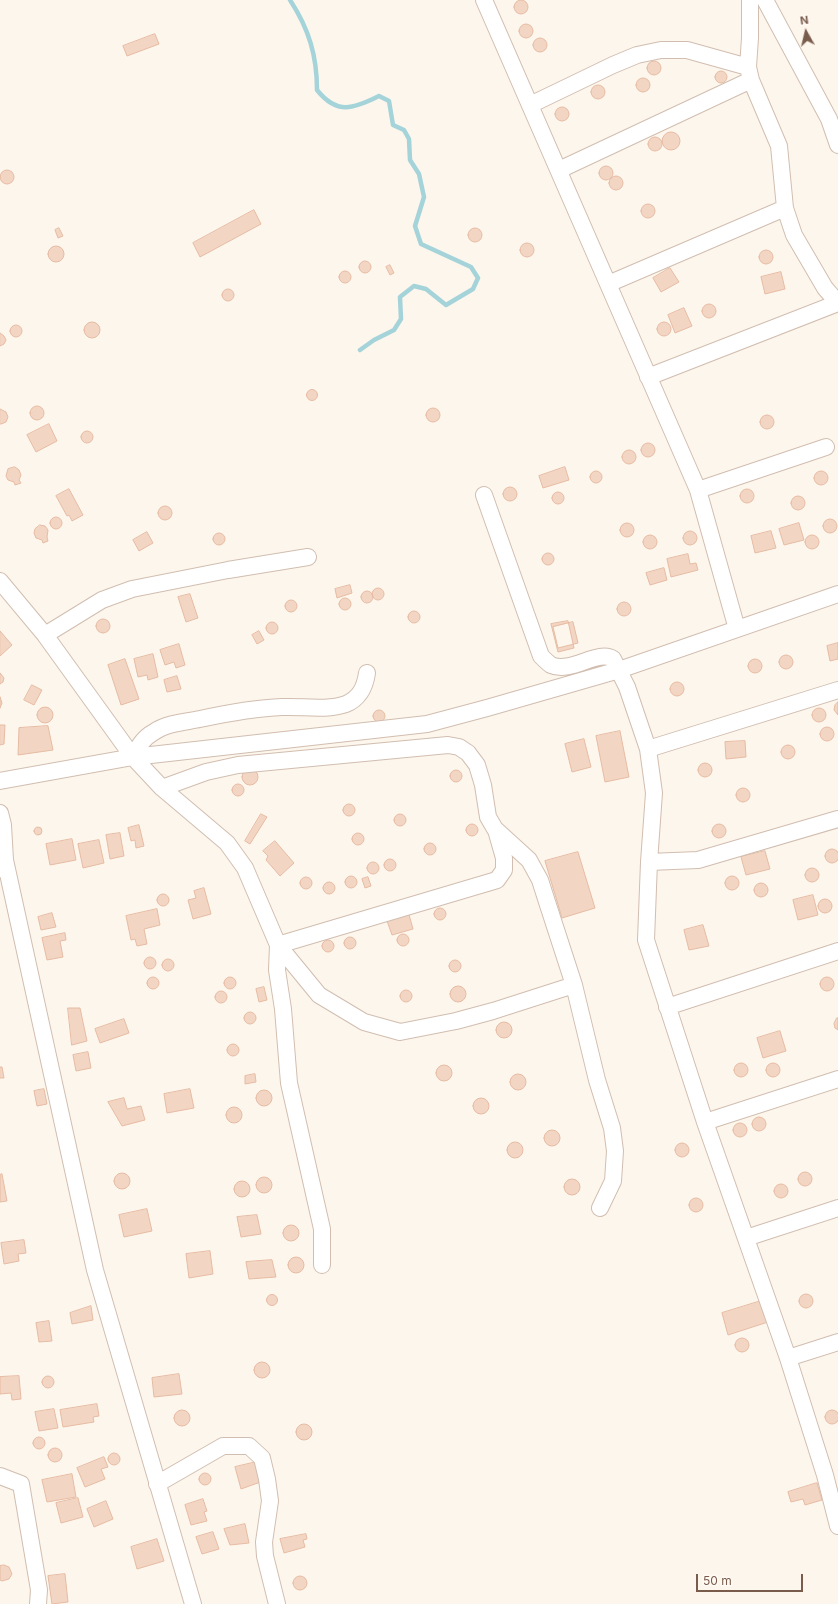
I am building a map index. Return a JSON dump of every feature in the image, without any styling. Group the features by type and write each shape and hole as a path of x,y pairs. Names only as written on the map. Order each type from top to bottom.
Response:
{"street":[{"path":"484,0 698,490 737,629"},
{"path":"648,377 838,303 825,288 794,235 785,208 779,146 749,74 750,0"},
{"path":"765,0 829,118 838,145"},
{"path":"530,105 613,65 637,55 661,50 687,50 749,74"},
{"path":"559,170 749,74"},
{"path":"608,284 785,208"},
{"path":"698,490 826,448"},
{"path":"484,495 542,656 551,664 562,667 602,657 609,657 613,659 619,670 648,749 654,793 649,862 646,940 705,1122 788,1358 832,1473 838,1526"},
{"path":"45,635 102,600 132,589 228,570 308,557"},
{"path":"0,581 45,635 133,757 162,788 227,843 245,868 278,946 319,995 364,1022 400,1032 493,1012 574,986"},
{"path":"0,781 133,757 427,724 619,670 838,594"},
{"path":"133,757 141,742 153,732 172,724 244,710 282,707 330,707 345,704 355,698 364,687 367,673"},
{"path":"648,749 838,690"},
{"path":"162,788 206,772 238,765 448,745 459,747 468,753 477,765 483,785 488,817 495,829 504,858 504,870 497,880 278,946"},
{"path":"0,813 3,825 3,864 89,1244 157,1484 193,1604"},
{"path":"649,862 698,860 838,819"},
{"path":"495,829 529,860 540,880 574,986 597,1080 612,1128 614,1144 613,1181 600,1208"},
{"path":"278,946 277,970 283,1009 289,1083 322,1229 322,1265"},
{"path":"667,1007 838,951"},
{"path":"705,1122 838,1079"},
{"path":"746,1238 838,1208"},
{"path":"788,1358 838,1342"},
{"path":"157,1484 223,1446 250,1446 262,1458 270,1501 264,1542 265,1556 277,1604"},
{"path":"0,1476 22,1484 39,1590 38,1604"}],"building":[{"path":"521,0 526,2 528,7 526,12 521,14 516,12 514,7 516,2"},
{"path":"526,24 531,26 533,31 531,36 526,38 521,36 519,31 521,26"},
{"path":"155,34 159,44 127,56 123,46"},
{"path":"540,38 545,40 547,45 545,50 540,52 535,50 533,45 535,40"},
{"path":"654,61 659,63 661,68 659,73 654,75 649,73 647,68 649,63"},
{"path":"719,71 723,71 727,77 723,83 719,83 715,79 715,75"},
{"path":"643,78 648,80 650,85 648,90 643,92 638,90 636,85 638,80"},
{"path":"595,85 601,85 605,89 605,95 601,99 595,99 591,95 591,89"},
{"path":"562,107 567,109 569,114 567,119 562,121 557,119 555,114 557,109"},
{"path":"671,132 677,135 680,141 677,147 671,150 665,147 662,141 665,135"},
{"path":"652,137 658,137 662,141 662,147 658,151 652,151 648,147 648,141"},
{"path":"606,166 611,168 613,173 611,178 606,180 601,178 599,173 601,168"},
{"path":"7,170 12,172 14,177 12,182 7,184 2,182 0,177 2,172"},
{"path":"616,176 621,178 623,183 621,188 616,190 611,188 609,183 611,178"},
{"path":"648,204 653,206 655,211 653,216 648,218 643,216 641,211 643,206"},
{"path":"254,210 261,224 200,257 193,243"},
{"path":"59,228 63,236 58,238 55,230"},
{"path":"475,228 480,230 482,235 480,240 475,242 470,240 468,235 470,230"},
{"path":"527,243 532,245 534,250 532,255 527,257 522,255 520,250 522,245"},
{"path":"56,246 63,251 64,254 59,261 56,262 49,257 48,254 53,247"},
{"path":"766,250 771,252 773,257 771,262 766,264 761,262 759,257 761,252"},
{"path":"363,261 367,261 371,267 367,273 363,273 359,269 359,265"},
{"path":"390,265 394,273 390,275 386,267"},
{"path":"670,268 679,282 661,292 653,278"},
{"path":"343,271 347,271 351,277 347,283 343,283 339,279 339,275"},
{"path":"781,272 785,289 765,294 761,277"},
{"path":"226,289 230,289 234,295 230,301 226,301 222,297 222,293"},
{"path":"709,304 714,306 716,311 714,316 709,318 704,316 702,311 704,306"},
{"path":"684,308 692,326 675,333 668,315"},
{"path":"92,322 99,327 100,330 95,337 92,338 85,333 84,330 89,323"},
{"path":"664,322 669,324 671,329 669,334 664,336 659,334 657,329 659,324"},
{"path":"18,325 21,326 21,336 14,337 11,336 10,329 11,326"},
{"path":"0,333 6,340 4,344 0,346"},
{"path":"312,389 316,391 318,395 316,399 312,401 308,399 306,395 308,391"},
{"path":"34,406 40,406 44,410 44,416 40,420 34,420 30,416 30,410"},
{"path":"430,408 436,408 440,412 440,418 436,422 430,422 426,418 426,412"},
{"path":"0,409 6,412 8,417 6,422 1,424 0,424"},
{"path":"767,415 772,417 774,422 772,427 767,429 762,427 760,422 762,417"},
{"path":"49,424 57,441 36,452 27,435"},
{"path":"89,431 92,432 92,442 85,443 82,442 81,435 82,432"},
{"path":"648,443 653,445 655,450 653,455 648,457 643,455 641,450 643,445"},
{"path":"629,450 634,452 636,457 634,462 629,464 624,462 622,457 624,452"},
{"path":"15,467 19,470 21,475 19,480 21,483 15,485 14,482 8,480 6,476 8,469"},
{"path":"565,467 569,480 543,488 539,476"},
{"path":"594,471 598,471 602,477 598,483 594,483 590,479 590,475"},
{"path":"821,471 826,473 828,478 826,483 821,485 816,483 814,478 816,473"},
{"path":"510,487 515,489 517,494 515,499 510,501 505,499 503,494 505,489"},
{"path":"69,489 83,515 72,521 69,515 67,516 56,496"},
{"path":"747,489 752,491 754,496 752,501 747,503 742,501 740,496 742,491"},
{"path":"556,492 560,492 564,498 560,504 556,504 552,500 552,496"},
{"path":"795,496 801,496 805,500 805,506 801,510 795,510 791,506 791,500"},
{"path":"162,506 168,506 172,510 172,516 168,520 162,520 158,516 158,510"},
{"path":"54,517 58,517 62,523 58,529 54,529 50,525 50,521"},
{"path":"827,519 833,519 837,523 837,529 833,533 827,533 823,529 823,523"},
{"path":"627,523 632,525 634,530 632,535 627,537 622,535 620,530 622,525"},
{"path":"799,523 804,540 784,545 779,529"},
{"path":"40,525 45,526 48,530 48,541 43,543 42,540 36,538 34,533 35,529"},
{"path":"690,531 695,533 697,538 695,543 690,545 685,543 683,538 685,533"},
{"path":"771,531 776,548 755,553 751,536"},
{"path":"147,532 153,543 139,551 133,540"},
{"path":"217,533 221,533 225,539 221,545 217,545 213,541 213,537"},
{"path":"650,535 655,537 657,542 655,547 650,549 645,547 643,542 645,537"},
{"path":"812,535 817,537 819,542 817,547 812,549 807,547 805,542 807,537"},
{"path":"546,553 550,553 554,559 550,565 546,565 542,561 542,557"},
{"path":"688,554 690,564 696,563 698,570 671,577 667,559"},
{"path":"664,568 667,580 650,585 646,573"},
{"path":"350,585 352,593 337,598 335,589"},
{"path":"378,588 382,590 384,594 382,598 378,600 374,598 372,594 374,590"},
{"path":"367,591 371,593 373,597 371,601 367,603 363,601 361,597 363,593"},
{"path":"190,594 198,618 186,622 178,597"},
{"path":"345,598 349,600 351,604 349,608 345,610 341,608 339,604 341,600"},
{"path":"291,600 295,602 297,606 295,610 291,612 287,610 285,606 287,602"},
{"path":"624,602 629,604 631,609 629,614 624,616 619,614 617,609 619,604"},
{"path":"414,611 418,613 420,617 418,621 414,623 410,621 408,617 410,613"},
{"path":"100,619 106,619 110,623 110,629 106,633 100,633 96,629 96,623"},
{"path":"568,621 574,648 558,652 551,624"},
{"path":"272,622 276,624 278,628 276,632 272,634 268,632 266,628 268,624"},
{"path":"573,622 578,643 558,648 553,627"},
{"path":"0,631 12,645 0,656"},
{"path":"259,631 264,640 257,644 252,635"},
{"path":"838,643 838,659 830,661 827,646"},
{"path":"179,644 185,665 176,668 174,662 165,665 160,650"},
{"path":"153,654 158,677 148,680 147,675 138,677 134,659"},
{"path":"786,655 791,657 793,662 791,667 786,669 781,667 779,662 781,657"},
{"path":"125,659 139,699 121,705 108,665"},
{"path":"755,659 760,661 762,666 760,671 755,673 750,671 748,666 750,661"},
{"path":"0,673 4,678 3,682 0,684"},
{"path":"177,676 181,689 167,692 164,680"},
{"path":"677,682 682,684 684,689 682,694 677,696 672,694 670,689 672,684"},
{"path":"32,685 42,690 34,705 24,700"},
{"path":"0,697 2,703 0,708"},
{"path":"838,702 838,715 834,710 835,705"},
{"path":"45,707 52,712 53,715 48,722 45,723 38,718 37,715 42,708"},
{"path":"819,708 824,710 826,715 824,720 819,722 814,720 812,715 814,710"},
{"path":"379,710 383,712 385,716 383,720 379,722 375,720 373,716 375,712"},
{"path":"0,725 5,725 4,744 0,745"},
{"path":"48,726 53,750 18,755 19,728"},
{"path":"827,727 832,729 834,734 832,739 827,741 822,739 820,734 822,729"},
{"path":"620,731 629,777 605,782 596,736"},
{"path":"584,739 591,767 572,772 565,744"},
{"path":"745,741 746,757 726,759 725,742"},
{"path":"788,745 793,747 795,752 793,757 788,759 783,757 781,752 783,747"},
{"path":"705,763 710,765 712,770 710,775 705,777 700,775 698,770 700,765"},
{"path":"250,769 257,774 258,777 253,784 250,785 243,780 242,777 247,770"},
{"path":"456,770 460,772 462,776 460,780 456,782 452,780 450,776 452,772"},
{"path":"238,784 242,786 244,790 242,794 238,796 234,794 232,790 234,786"},
{"path":"743,788 748,790 750,795 748,800 743,802 738,800 736,795 738,790"},
{"path":"349,804 353,806 355,810 353,814 349,816 345,814 343,810 345,806"},
{"path":"261,814 267,817 250,844 245,841"},
{"path":"400,814 404,816 406,820 404,824 400,826 396,824 394,820 396,816"},
{"path":"472,824 476,826 478,830 476,834 472,836 468,834 466,830 468,826"},
{"path":"716,824 722,824 726,828 726,834 722,838 716,838 712,834 712,828"},
{"path":"139,825 144,846 136,848 135,840 131,841 128,828"},
{"path":"38,827 41,828 41,834 38,835 35,834 34,831 35,828"},
{"path":"120,833 124,856 110,859 106,835"},
{"path":"358,833 362,835 364,839 362,843 358,845 354,843 352,839 354,835"},
{"path":"72,839 76,860 50,865 46,844"},
{"path":"99,840 104,863 83,868 78,844"},
{"path":"275,841 294,863 280,876 266,860 268,856 263,851"},
{"path":"430,843 434,845 436,849 434,853 430,855 426,853 424,849 426,845"},
{"path":"832,849 837,851 839,856 837,861 832,863 827,861 825,856 827,851"},
{"path":"765,851 770,869 746,875 741,857"},
{"path":"578,852 595,908 562,918 545,861"},
{"path":"390,859 394,861 396,865 394,869 390,871 386,869 384,865 386,861"},
{"path":"373,862 377,864 379,868 377,872 373,874 369,872 367,868 369,864"},
{"path":"812,868 817,870 819,875 817,880 812,882 807,880 805,875 807,870"},
{"path":"351,876 355,878 357,882 355,886 351,888 347,886 345,882 347,878"},
{"path":"732,876 737,878 739,883 737,888 732,890 727,888 725,883 727,878"},
{"path":"306,877 310,879 312,883 310,887 306,889 302,887 300,883 302,879"},
{"path":"368,877 371,886 365,888 362,879"},
{"path":"329,882 333,884 335,888 333,892 329,894 325,892 323,888 325,884"},
{"path":"758,883 764,883 768,887 768,893 764,897 758,897 754,893 754,887"},
{"path":"204,888 211,914 193,919 188,900 196,898 194,891"},
{"path":"163,894 167,896 169,900 167,904 163,906 159,904 157,900 159,896"},
{"path":"813,895 818,915 798,920 793,900"},
{"path":"825,899 830,901 832,906 830,911 825,913 820,911 818,906 820,901"},
{"path":"440,908 444,910 446,914 444,918 440,920 436,918 434,914 436,910"},
{"path":"157,909 160,925 144,929 147,944 137,946 135,939 131,940 126,916"},
{"path":"408,911 413,929 392,935 386,918"},
{"path":"52,913 56,927 41,930 38,917"},
{"path":"703,925 709,946 689,950 684,930"},
{"path":"65,933 66,940 60,941 63,957 47,960 42,938"},
{"path":"403,934 407,936 409,940 407,944 403,946 399,944 397,940 399,936"},
{"path":"350,937 354,939 356,943 354,947 350,949 346,947 344,943 346,939"},
{"path":"328,940 332,942 334,946 332,950 328,952 324,950 322,946 324,942"},
{"path":"148,957 152,957 156,963 152,969 148,969 144,965 144,961"},
{"path":"168,959 172,961 174,965 172,969 168,971 164,969 162,965 164,961"},
{"path":"455,960 459,962 461,966 459,970 455,972 451,970 449,966 451,962"},
{"path":"153,977 157,979 159,983 157,987 153,989 149,987 147,983 149,979"},
{"path":"230,977 234,979 236,983 234,987 230,989 226,987 224,983 226,979"},
{"path":"827,977 832,979 834,984 832,989 827,991 822,989 820,984 822,979"},
{"path":"458,986 464,988 466,994 464,1000 458,1002 452,1000 450,994 452,988"},
{"path":"264,987 267,1000 259,1002 256,989"},
{"path":"406,990 410,992 412,996 410,1000 406,1002 402,1000 400,996 402,992"},
{"path":"221,991 225,993 227,997 225,1001 221,1003 217,1001 215,997 217,993"},
{"path":"68,1008 80,1008 87,1041 72,1045"},
{"path":"250,1012 254,1014 256,1018 254,1022 250,1024 246,1022 244,1018 246,1014"},
{"path":"837,1018 838,1030 835,1028 834,1024"},
{"path":"124,1019 129,1033 100,1043 95,1029"},
{"path":"504,1022 510,1024 512,1030 510,1036 504,1038 498,1036 496,1030 498,1024"},
{"path":"780,1031 786,1051 763,1058 757,1038"},
{"path":"233,1044 237,1046 239,1050 237,1054 233,1056 229,1054 227,1050 229,1046"},
{"path":"88,1052 91,1068 76,1071 73,1055"},
{"path":"741,1063 746,1065 748,1070 746,1075 741,1077 736,1075 734,1070 736,1065"},
{"path":"773,1063 778,1065 780,1070 778,1075 773,1077 768,1075 766,1070 768,1065"},
{"path":"444,1065 450,1067 452,1073 450,1079 444,1081 438,1079 436,1073 438,1067"},
{"path":"0,1067 2,1067 4,1078 0,1078"},
{"path":"255,1074 256,1082 245,1084 245,1076"},
{"path":"518,1074 524,1076 526,1082 524,1088 518,1090 512,1088 510,1082 512,1076"},
{"path":"44,1089 47,1104 37,1106 34,1091"},
{"path":"190,1089 194,1108 167,1113 164,1094"},
{"path":"264,1090 270,1092 272,1098 270,1104 264,1106 258,1104 256,1098 258,1092"},
{"path":"124,1098 127,1109 141,1106 145,1120 122,1126 108,1102"},
{"path":"481,1098 487,1100 489,1106 487,1112 481,1114 475,1112 473,1106 475,1100"},
{"path":"234,1107 240,1109 242,1115 240,1121 234,1123 228,1121 226,1115 228,1109"},
{"path":"759,1117 764,1119 766,1124 764,1129 759,1131 754,1129 752,1124 754,1119"},
{"path":"740,1123 745,1125 747,1130 745,1135 740,1137 735,1135 733,1130 735,1125"},
{"path":"552,1130 558,1132 560,1138 558,1144 552,1146 546,1144 544,1138 546,1132"},
{"path":"515,1142 521,1144 523,1150 521,1156 515,1158 509,1156 507,1150 509,1144"},
{"path":"682,1143 687,1145 689,1150 687,1155 682,1157 677,1155 675,1150 677,1145"},
{"path":"805,1172 810,1174 812,1179 810,1184 805,1186 800,1184 798,1179 800,1174"},
{"path":"122,1173 128,1175 130,1181 128,1187 122,1189 116,1187 114,1181 116,1175"},
{"path":"2,1174 7,1201 0,1202 0,1175"},
{"path":"264,1177 270,1179 272,1185 270,1191 264,1193 258,1191 256,1185 258,1179"},
{"path":"572,1179 578,1181 580,1187 578,1193 572,1195 566,1193 564,1187 566,1181"},
{"path":"242,1181 248,1183 250,1189 248,1195 242,1197 236,1195 234,1189 236,1183"},
{"path":"781,1184 786,1186 788,1191 786,1196 781,1198 776,1196 774,1191 776,1186"},
{"path":"696,1198 701,1200 703,1205 701,1210 696,1212 691,1210 689,1205 691,1200"},
{"path":"147,1209 152,1231 124,1237 119,1215"},
{"path":"257,1215 261,1234 241,1237 237,1217"},
{"path":"291,1225 297,1227 299,1233 297,1239 291,1241 285,1239 283,1233 285,1227"},
{"path":"24,1240 26,1253 18,1254 19,1261 4,1264 1,1243"},
{"path":"210,1251 213,1274 189,1278 186,1254"},
{"path":"296,1257 302,1259 304,1265 302,1271 296,1273 290,1271 288,1265 290,1259"},
{"path":"272,1260 276,1277 249,1279 246,1262"},
{"path":"272,1294 276,1296 278,1300 276,1304 272,1306 268,1304 266,1300 268,1296"},
{"path":"806,1294 811,1296 813,1301 811,1306 806,1308 801,1306 799,1301 801,1296"},
{"path":"761,1301 768,1322 728,1335 722,1313"},
{"path":"91,1306 93,1320 72,1324 70,1313"},
{"path":"49,1321 52,1341 39,1342 36,1323"},
{"path":"742,1338 747,1340 749,1345 747,1350 742,1352 737,1350 735,1345 737,1340"},
{"path":"262,1362 268,1364 270,1370 268,1376 262,1378 256,1376 254,1370 256,1364"},
{"path":"179,1374 182,1394 154,1397 152,1378"},
{"path":"19,1376 21,1399 12,1400 11,1393 0,1394 0,1377"},
{"path":"50,1376 53,1377 53,1387 46,1388 43,1387 42,1380 43,1377"},
{"path":"97,1404 99,1416 93,1417 94,1422 63,1427 60,1410"},
{"path":"54,1409 58,1428 39,1431 35,1412"},
{"path":"182,1410 188,1412 190,1418 188,1424 182,1426 176,1424 174,1418 176,1412"},
{"path":"832,1410 837,1412 839,1417 837,1422 832,1424 827,1422 825,1417 827,1412"},
{"path":"304,1424 310,1426 312,1432 310,1438 304,1440 298,1438 296,1432 298,1426"},
{"path":"37,1437 41,1437 45,1443 41,1449 37,1449 33,1445 33,1441"},
{"path":"55,1448 60,1450 62,1455 60,1460 55,1462 50,1460 48,1455 50,1450"},
{"path":"116,1453 119,1454 119,1464 112,1465 109,1464 108,1457 109,1454"},
{"path":"104,1457 108,1467 101,1469 105,1479 85,1487 77,1468"},
{"path":"261,1461 266,1480 241,1489 235,1467"},
{"path":"207,1473 210,1474 210,1484 203,1485 200,1484 199,1477 200,1474"},
{"path":"72,1474 76,1497 47,1502 42,1480"},
{"path":"817,1483 822,1500 805,1505 803,1499 791,1502 788,1492"},
{"path":"78,1498 83,1517 61,1523 56,1503"},
{"path":"203,1499 207,1511 204,1512 207,1521 191,1525 185,1505"},
{"path":"106,1501 113,1519 94,1527 87,1509"},
{"path":"245,1524 249,1543 230,1545 224,1529"},
{"path":"213,1532 219,1549 202,1554 196,1537"},
{"path":"306,1534 307,1539 303,1540 305,1547 284,1553 280,1539"},
{"path":"157,1539 164,1561 137,1569 131,1547"},
{"path":"4,1565 9,1567 12,1574 9,1579 2,1581 0,1580 0,1566"},
{"path":"65,1574 68,1602 52,1604 48,1576"},
{"path":"297,1576 303,1576 307,1580 307,1586 303,1590 297,1590 293,1586 293,1580"}],"waterway":[{"path":"290,0 297,11 311,43 317,78 317,90 324,98 331,103 346,107 361,104 379,96 389,101 393,125 404,130 409,139 410,160 419,174 424,197 415,226 421,244 471,267 478,278 473,289 446,305 426,289 414,286 400,297 401,319 394,330 374,340 360,350"}]}
